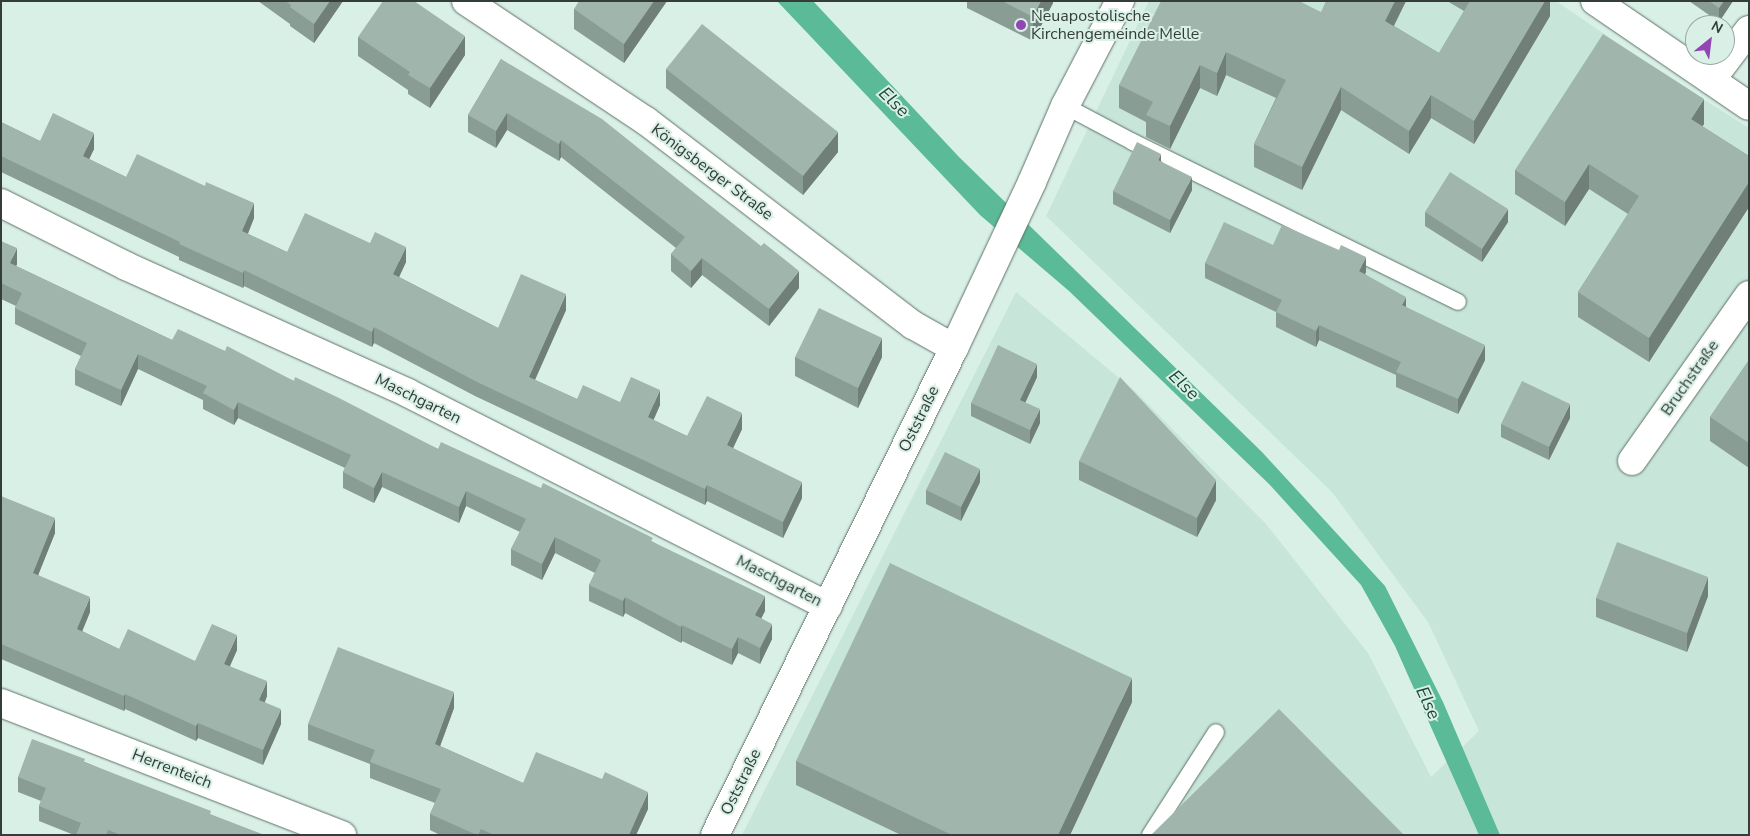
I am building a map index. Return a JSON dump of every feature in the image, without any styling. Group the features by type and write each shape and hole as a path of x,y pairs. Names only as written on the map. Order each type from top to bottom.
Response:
{"street":[{"name":"Königsberger Straße","path":"466,1 646,121 913,325 954,348"},
{"name":"Oststraße","path":"715,835 954,348 1032,182 1065,106 1120,1"},
{"path":"1595,1 1749,106"},
{"path":"1711,80 1749,30"},
{"name":"Maschgarten","path":"1,203 126,266 408,393 828,606"},
{"name":"Bruchstraße","path":"1632,461 1749,295"},
{"name":"Herrenteich","path":"1,703 342,835"}],"lane":[{"path":"1065,106 1133,142 1458,302"},
{"path":"1150,835 1216,732"}],"shaded area":[{"path":"1149,1 1556,1 1657,70 1749,128 1749,835 742,835 1016,292 1136,392 1266,524 1368,653 1431,777 1479,731 1428,622 1332,492 1046,216"}],"water":[{"name":"Else","path":"777,1 813,1 959,157 1262,452 1385,586 1443,702 1500,835 1479,835 1395,646 1361,585 1269,484 1069,291 980,215"}],"building":[{"path":"285,1 330,1 314,24 290,7 291,5"},
{"path":"383,1 414,1 465,36 430,88 408,75 410,72 358,37"},
{"path":"579,1 654,1 624,44 574,9"},
{"path":"1002,1 1041,1 1033,17"},
{"path":"1161,1 1299,1 1321,12 1326,1 1395,1 1385,21 1439,53 1470,1 1545,1 1474,121 1431,95 1409,131 1341,87 1302,167 1254,144 1286,80 1226,52 1217,73 1200,65 1170,126 1146,115 1153,102 1119,85"},
{"path":"1709,1 1724,1 1719,8"},
{"path":"702,24 838,132 803,176 666,69"},
{"path":"1603,34 1704,99 1691,119 1749,156 1749,182 1649,338 1578,292 1639,196 1589,164 1565,202 1515,170"},
{"path":"501,59 602,119 761,246 764,243 799,271 769,309 702,258 691,271 671,254 685,237 561,140 559,144 507,113 496,131 468,115"},
{"path":"53,113 94,133 83,156 126,177 137,154 205,186 206,182 254,203 242,231 287,252 305,213 370,243 375,232 406,247 393,274 498,328 521,274 566,294 529,377 577,399 583,385 620,402 631,377 660,390 648,417 687,436 707,396 742,413 727,445 802,482 783,522 707,485 705,489 475,381 374,327 372,332 244,270 243,273 179,244 180,242 1,156 1,122 40,141"},
{"path":"1137,142 1161,154 1158,160 1192,177 1170,220 1113,191"},
{"path":"1450,172 1508,209 1482,249 1425,212"},
{"path":"1224,222 1273,245 1282,225 1339,250 1341,245 1366,257 1359,271 1406,297 1402,305 1485,345 1458,399 1396,372 1401,362 1319,325 1316,331 1276,312 1282,300 1205,263"},
{"path":"1,241 17,248 10,263 172,340 178,329 225,351 227,346 294,381 295,377 339,398 438,449 441,442 541,488 543,483 653,538 651,541 765,596 755,615 772,624 760,648 738,637 732,649 682,625 681,627 625,597 623,601 589,585 601,560 555,537 542,564 511,549 526,519 466,491 459,507 382,472 374,488 343,472 351,455 238,402 234,410 203,393 207,386 138,354 121,390 75,369 87,343 15,308 22,293 1,283"},
{"path":"819,308 882,338 858,388 795,357"},
{"path":"998,345 1037,364 1020,400 1040,409 1030,430 971,403"},
{"path":"1749,360 1749,443 1710,417"},
{"path":"1120,377 1216,480 1197,518 1079,461"},
{"path":"1522,381 1570,404 1549,447 1501,424"},
{"path":"945,452 980,469 961,507 926,490"},
{"path":"1,496 55,518 33,573 90,597 77,629 119,649 128,629 195,661 212,624 237,635 224,664 267,681 259,700 281,709 263,750 198,723 196,726 125,694 124,696 1,644"},
{"path":"1617,542 1708,577 1687,633 1596,598"},
{"path":"890,563 1132,678 1058,835 952,835 796,761"},
{"path":"338,647 454,692 435,744 523,783 536,752 602,779 605,772 648,792 629,835 494,835 481,829 477,835 430,814 441,789 370,762 375,750 308,724"},
{"path":"1279,709 1404,835 1151,835"},
{"path":"32,739 85,759 84,762 211,811 210,814 264,835 121,835 108,830 106,835 76,835 81,823 39,806 46,788 18,777"}],"place":[{"name":"Neuapostolische Kirchengemeinde Melle","path":"1021,25"}]}
